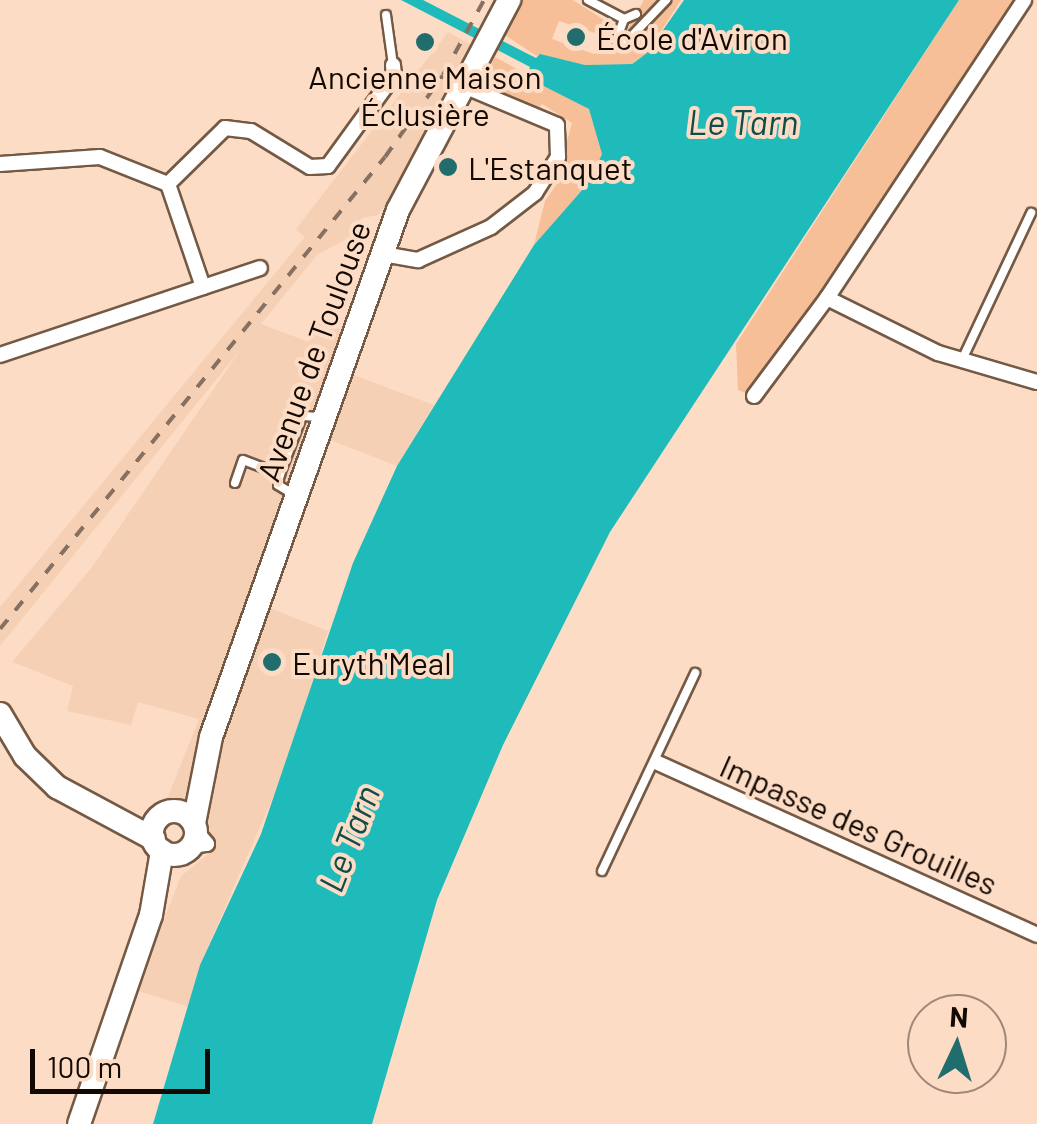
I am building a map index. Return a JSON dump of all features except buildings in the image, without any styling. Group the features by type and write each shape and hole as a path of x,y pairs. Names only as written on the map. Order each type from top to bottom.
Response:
{"main road":[{"name":"Avenue de Toulouse","path":"78,1124 176,834 398,210 491,42 509,0"},
{"path":"0,714 39,771 102,814 176,834"}],"street":[{"path":"754,396 828,298 1024,0"},
{"path":"168,184 225,128 251,131 310,167 328,166 394,75 393,65"},
{"path":"382,254 418,260 492,227 535,193 558,157 562,136 557,126 466,87"},
{"path":"0,164 100,157 168,184"},
{"path":"168,184 202,287"},
{"path":"0,355 260,268"},
{"path":"828,298 961,362 1037,382"},
{"name":"Impasse des Grouilles","path":"658,763 1037,936"}],"lane":[{"path":"588,0 624,19"},
{"path":"636,14 624,19 616,41 627,41 666,0"},
{"path":"386,15 393,65"},
{"path":"961,362 1031,213"},
{"path":"296,495 278,486 280,474 302,416 324,418"},
{"path":"235,483 243,460 280,474"},
{"path":"602,871 643,777 658,763 694,673"}],"shaded area":[{"path":"522,0 573,0 609,23 601,35 559,21 552,39 594,54 629,46 624,35 644,0 681,0 647,53 631,64 585,65 535,55 505,35"},
{"path":"959,0 1024,0 754,396 738,390 736,344"},
{"path":"448,32 472,45 387,203 378,215 362,218 348,238 317,255 261,324 309,342 318,322 364,337 351,374 434,405 397,466 328,439 270,608 328,631 284,772 200,965 189,1007 136,990 181,876 207,855 212,838 205,812 167,799 199,719 138,702 131,725 67,711 73,686 12,662 92,567 241,349 0,646 0,607 305,237 296,229"},
{"path":"495,57 589,109 597,124 602,154 590,181 534,245 545,201 566,171 560,167 572,123 542,104 536,112 480,88"}],"water":[{"name":"Le Tarn","path":"401,0 423,0 536,58 540,54 585,65 632,64 647,53 684,0 959,0 610,532 503,745 437,900 372,1124 153,1124 200,965 261,834 353,563 397,466 534,245 590,181 602,154 589,109 526,77 530,67"}],"railway":[{"path":"0,629 385,157 443,75 484,0"}],"place":[{"name":"École d'Aviron","path":"576,37"},
{"name":"Ancienne Maison Éclusière","path":"425,42"},
{"name":"L'Estanquet","path":"448,167"},
{"name":"Euryth'Meal","path":"272,662"}]}
